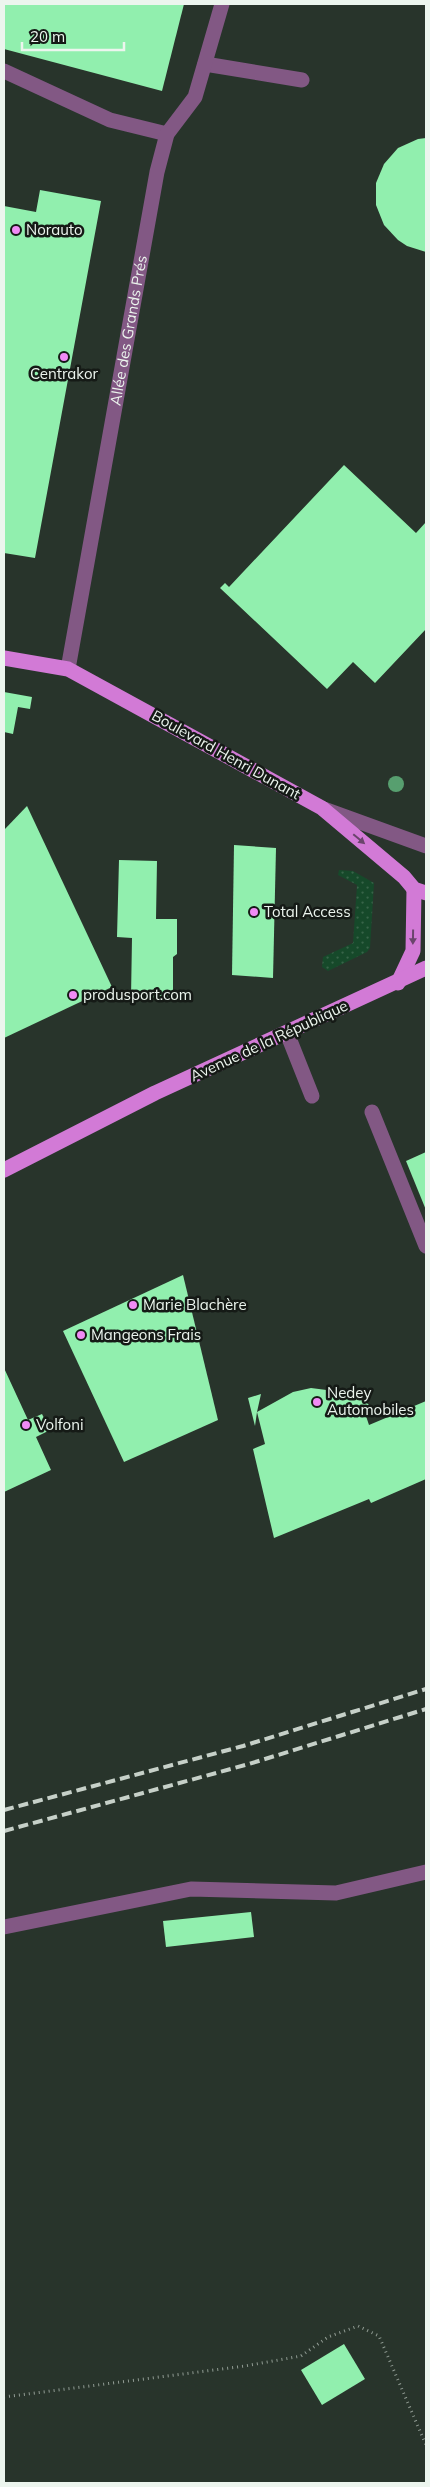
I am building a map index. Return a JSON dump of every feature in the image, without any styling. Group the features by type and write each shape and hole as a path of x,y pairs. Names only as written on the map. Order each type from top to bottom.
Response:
{"main road":[{"name":"Boulevard Henri Dunant","path":"4,658 68,669 322,808 420,891"},
{"path":"398,983 413,951 420,891"},
{"name":"Avenue de la République","path":"4,1170 113,1114 398,983 426,968"}],"street":[{"name":"Allée des Grands Prés","path":"68,669 152,198 167,134 195,97 222,4"},
{"path":"204,64 302,80"},
{"path":"4,71 110,120 167,134"},
{"path":"322,808 426,846"},
{"path":"287,1033 312,1096"},
{"path":"372,1112 426,1246"},
{"path":"4,1927 191,1889 336,1893 426,1872"}],"path":[{"path":"4,2397 245,2366 301,2356 328,2337 358,2326 379,2336 426,2445"}],"green space":[{"path":"339,870 353,871 374,883 370,948 367,952 328,971 322,967 323,957 353,943 357,885 338,875"}],"building":[{"path":"4,4 184,4 162,91 4,49"},
{"path":"426,138 426,252 407,246 398,240 384,225 376,205 376,183 384,164 398,148 418,139"},
{"path":"40,190 101,201 35,558 4,553 4,206 36,212"},
{"path":"344,465 416,533 426,522 426,629 375,683 353,662 327,689 220,588 225,583 229,587"},
{"path":"4,692 32,697 30,709 18,707 13,734 4,732"},
{"path":"27,806 112,987 4,1038 4,830"},
{"name":"Total Access","path":"234,845 276,848 273,978 232,975"},
{"path":"119,860 157,861 156,919 177,919 177,954 173,957 173,998 131,997 132,938 117,937"},
{"path":"426,1152 426,1210 406,1161"},
{"path":"183,1275 218,1420 124,1462 63,1331"},
{"name":"Volfoni","path":"4,1368 28,1420 42,1414 50,1430 36,1437 51,1470 4,1492"},
{"path":"311,1388 350,1393 363,1400 374,1409 365,1413 369,1425 426,1401 426,1479 371,1503 369,1499 274,1538 253,1449 265,1444 257,1412 293,1392"},
{"path":"261,1394 257,1412 255,1426 248,1398"},
{"path":"251,1912 254,1937 166,1947 163,1921"},
{"path":"344,2344 365,2379 322,2405 301,2370"}],"railway":[{"path":"4,1810 243,1746 426,1689"},
{"path":"4,1831 249,1764 426,1709"}],"place":[{"name":"Norauto","path":"16,230"},
{"name":"Centrakor","path":"64,357"},
{"name":"Total Access","path":"254,912"},
{"name":"produsport.com","path":"73,995"},
{"name":"Marie Blachère","path":"133,1305"},
{"name":"Mangeons Frais","path":"81,1335"},
{"name":"Nedey Automobiles","path":"317,1402"},
{"name":"Volfoni","path":"26,1425"}]}
